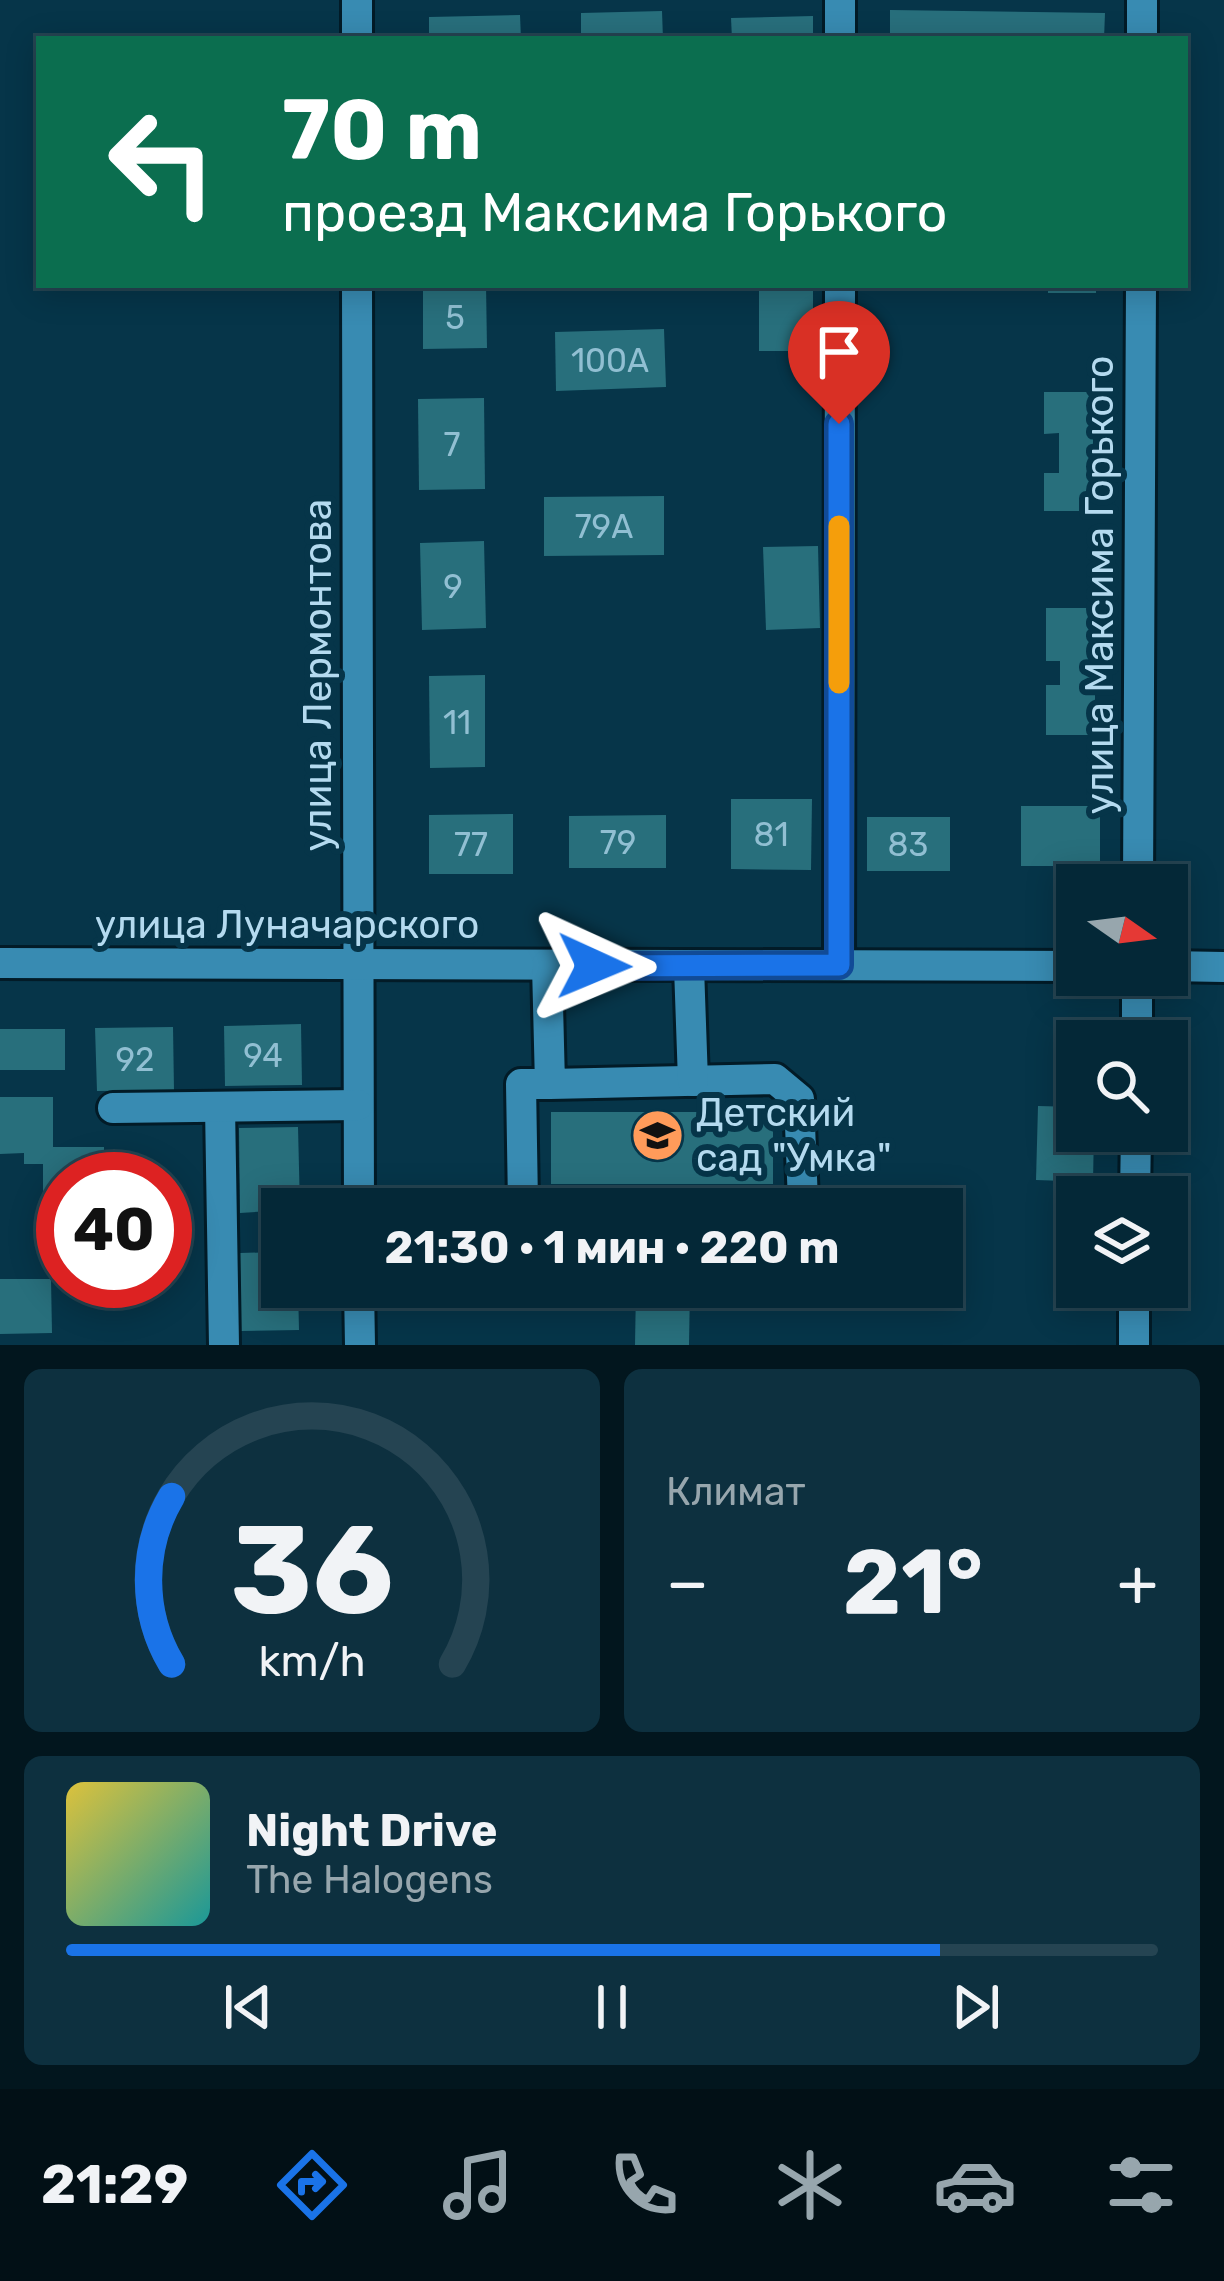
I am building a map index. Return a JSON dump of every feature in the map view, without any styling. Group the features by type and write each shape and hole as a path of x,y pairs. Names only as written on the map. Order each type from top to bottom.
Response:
{"street":[{"path":"358,0 358,36"},
{"path":"840,0 840,36"},
{"path":"1142,0 1142,36"},
{"name":"улица Лермонтова","path":"357,288 359,1188"},
{"path":"839,288 839,965"},
{"name":"улица Максима Горького","path":"1138,864 1141,288"},
{"name":"улица Луначарского","path":"0,963 1056,966"},
{"path":"547,965 550,1084"},
{"path":"1188,966 1224,967"},
{"path":"688,968 693,1081"},
{"path":"775,1079 800,1099 803,1203 523,1204 520,1084 550,1084 775,1079"},
{"path":"113,1108 358,1105"},
{"path":"220,1107 224,1345"},
{"path":"359,1308 359,1345"},
{"path":"1134,1308 1134,1345"}],"building":[{"path":"890,10 1105,13 1104,36 890,36"},
{"path":"662,11 663,36 581,36 581,13"},
{"path":"520,15 521,36 429,36 429,17"},
{"path":"813,16 813,36 732,36 731,18"},
{"path":"423,288 486,288 487,348 423,349"},
{"path":"759,288 813,288 813,351 759,351"},
{"path":"1048,288 1096,288 1096,293 1048,293"},
{"path":"664,329 666,387 556,391 555,332"},
{"path":"1044,392 1093,392 1093,511 1044,511 1044,473 1059,473 1059,433 1044,434"},
{"path":"484,398 485,489 419,490 418,399"},
{"path":"664,496 664,555 544,556 544,497"},
{"path":"484,541 486,628 422,630 420,543"},
{"path":"818,546 820,628 766,630 763,547"},
{"path":"1046,608 1095,608 1095,735 1046,735 1046,685 1060,685 1060,661 1046,661"},
{"path":"485,675 485,767 430,768 429,676"},
{"path":"731,799 812,799 811,870 731,869"},
{"path":"1021,806 1100,806 1100,864 1021,866"},
{"path":"513,814 513,874 429,874 429,815"},
{"path":"666,815 666,868 569,868 569,816"},
{"path":"867,817 950,817 950,871 867,871"},
{"path":"301,1024 302,1085 225,1086 224,1026"},
{"path":"173,1027 174,1090 97,1091 95,1028"},
{"path":"0,1029 65,1029 65,1070 0,1070"},
{"path":"0,1097 53,1097 53,1147 104,1147 104,1152 36,1152 36,1164 24,1164 24,1153 0,1154"},
{"path":"1038,1106 1056,1106 1056,1152 1094,1152 1093,1176 1036,1180"},
{"path":"551,1112 773,1112 773,1184 551,1184"},
{"path":"298,1127 299,1188 261,1188 261,1212 240,1213 239,1128"},
{"path":"261,1252 261,1308 298,1308 299,1330 241,1331 240,1253"},
{"path":"0,1279 36,1279 36,1308 52,1308 52,1333 0,1334"},
{"path":"636,1308 690,1308 689,1345 635,1345"}],"slow traffic":[{"path":"839,526 839,683"}],"place":[{"name":"Детский сад \"Умка\"","path":"657,1135"}],"route":[{"path":"594,966 839,965 839,424"}]}
